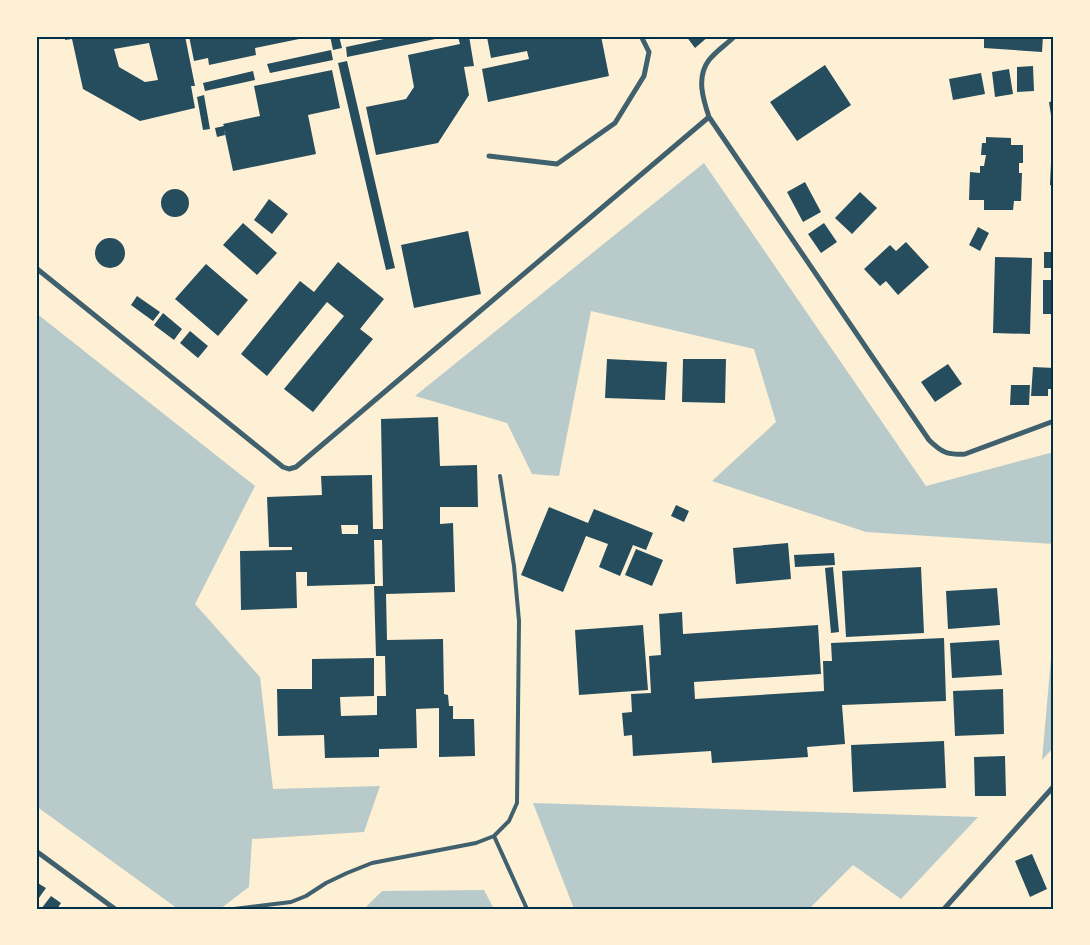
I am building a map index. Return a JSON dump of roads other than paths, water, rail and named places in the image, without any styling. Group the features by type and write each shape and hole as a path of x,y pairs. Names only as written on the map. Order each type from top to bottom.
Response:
{"street":[{"path":"489,156 557,164 615,123 644,76 649,52 641,36"},
{"path":"735,36 708,61 702,77 702,95 709,117 930,440 939,450 952,454 965,454 1054,421"},
{"path":"36,268 283,467 290,469 304,462 709,117"},
{"path":"944,909 1054,786"},
{"path":"36,851 115,909"}],"lane":[{"path":"234,909 291,902 306,896 326,883 372,863 476,843 494,836 509,820 517,803 519,620 514,566 500,476"},
{"path":"494,836 527,909"}]}
